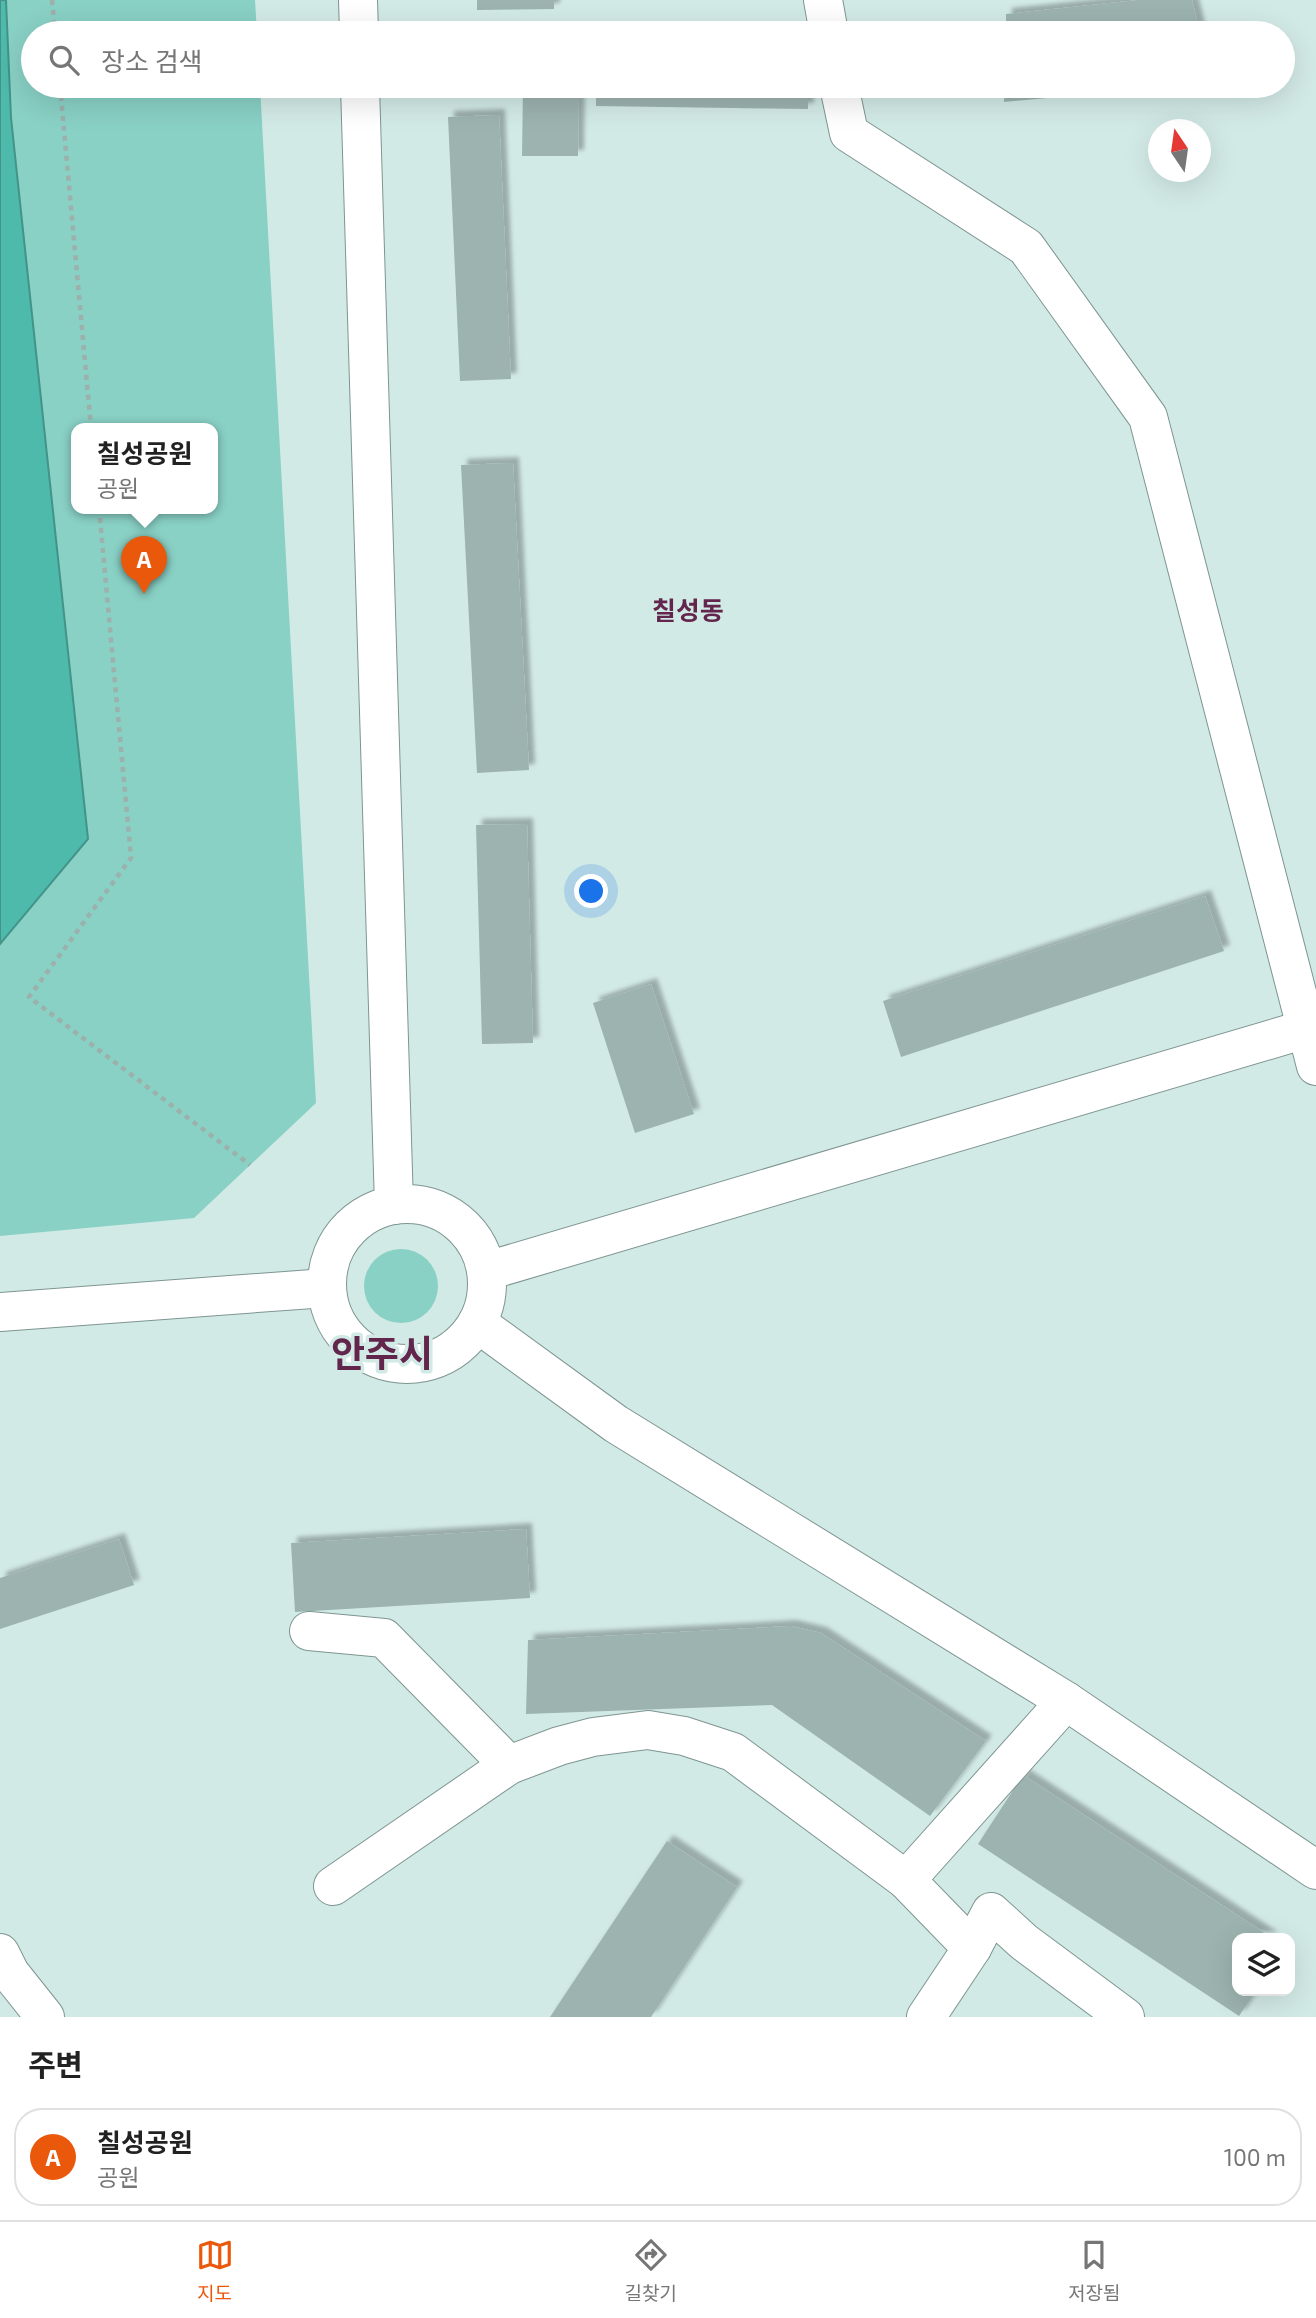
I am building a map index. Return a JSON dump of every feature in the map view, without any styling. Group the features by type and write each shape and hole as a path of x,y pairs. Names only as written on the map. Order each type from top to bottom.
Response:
{"main road":[{"path":"358,0 359,21"},
{"path":"823,0 827,21"},
{"path":"360,98 394,1205"},
{"path":"842,98 849,133 1026,247 1148,417 1311,1028 1316,1066"},
{"path":"486,1271 1311,1028"},
{"path":"394,1205 420,1205 453,1219 479,1247 486,1271 486,1299 477,1323 460,1344 438,1358 414,1364 390,1362 367,1352 346,1336 332,1314 326,1288 329,1264 344,1235 371,1212 394,1205"},
{"path":"0,1312 326,1288"},
{"path":"477,1323 616,1424 1066,1701 1316,1870"},
{"path":"309,1631 384,1638 509,1765"},
{"path":"906,1880 1066,1701"},
{"path":"333,1886 509,1765 559,1745 593,1737 648,1730 684,1735 733,1752 906,1880 972,1948"},
{"path":"926,2017 972,1948 991,1912 1024,1942 1125,2017"},
{"path":"0,1953 10,1973 45,2017"}],"path":[{"path":"52,0 54,21"},
{"path":"61,98 91,423"},
{"path":"100,514 131,858 29,997 250,1166"}],"shaded area":[{"path":"0,0 255,0 256,21 21,21 21,98 261,98 316,1103 194,1218 0,1236"},
{"path":"0,0 6,0 11,118 88,839 0,944"},
{"path":"401,1249 422,1255 432,1265 438,1286 432,1307 422,1317 401,1323 380,1317 370,1307 364,1286 370,1265 380,1255"}],"building":[{"path":"477,0 554,0 554,9 477,10"},
{"path":"1139,0 1192,0 1197,21 1006,21 1006,14"},
{"path":"523,98 579,98 578,156 522,156"},
{"path":"596,98 808,98 808,109 596,106"},
{"path":"1004,98 1047,98 1004,102"},
{"path":"499,115 511,379 460,381 448,117"},
{"path":"513,463 529,770 477,773 461,465"},
{"path":"527,824 533,1043 482,1044 476,825"},
{"path":"1205,896 1224,951 901,1057 883,1001"},
{"path":"651,984 694,1114 635,1133 593,1003"},
{"path":"526,1529 530,1598 295,1612 291,1543"},
{"path":"119,1539 134,1585 0,1629 0,1578"},
{"path":"791,1626 821,1633 986,1741 930,1816 772,1705 526,1714 528,1640"},
{"path":"1023,1775 1264,1933 1232,1933 1232,1996 1253,1996 1239,2016 978,1844"},
{"path":"667,1841 737,1887 651,2017 550,2017"}],"place":[{"name":"칠성공원","path":"144,594"}],"district":[{"name":"칠성동","path":"688,611"},
{"name":"안주시","path":"382,1354"}]}
